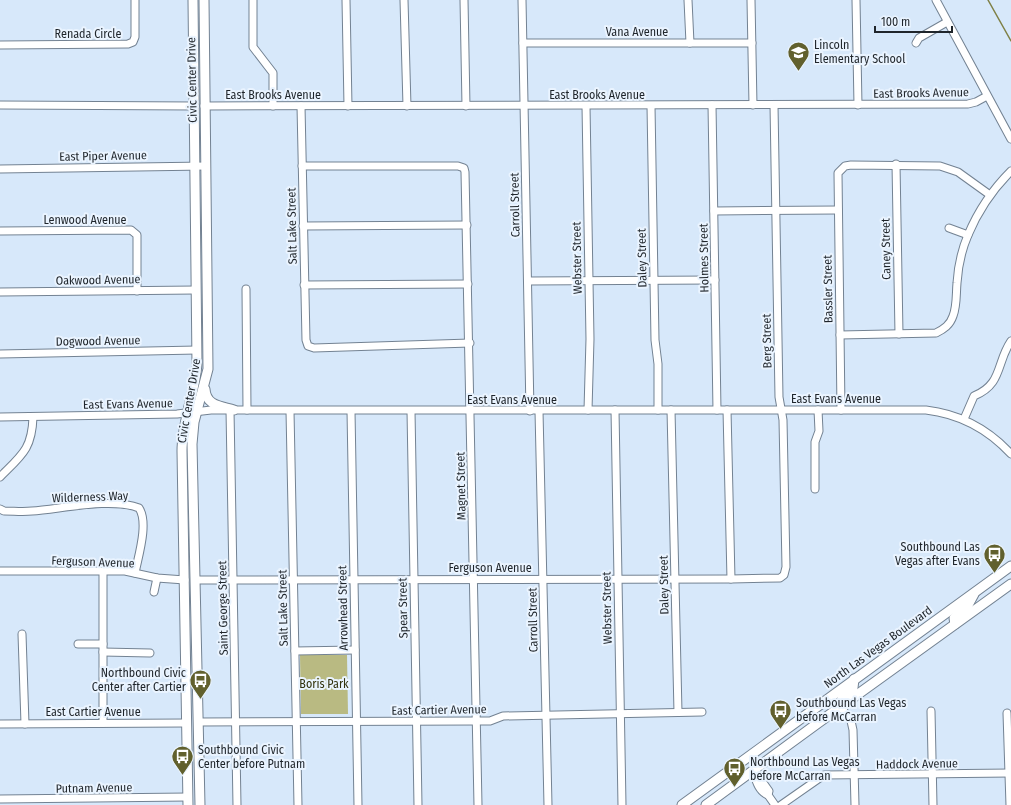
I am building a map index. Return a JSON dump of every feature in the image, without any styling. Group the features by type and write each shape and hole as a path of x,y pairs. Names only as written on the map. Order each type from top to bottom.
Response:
{"main road":[{"name":"Civic Center Drive","path":"188,801 182,444 186,413 196,374 197,350 193,0"},
{"path":"200,0 204,17"},
{"name":"Civic Center Drive","path":"200,805 192,444 197,412 208,369 204,0"},
{"path":"194,74 199,79 199,97 204,106"},
{"path":"195,106 199,109 200,122 205,123"},
{"path":"196,290 202,293 208,312"},
{"path":"205,381 205,394 208,400 232,410"},
{"path":"184,545 190,573 196,580"},
{"name":"North Las Vegas Boulevard","path":"682,805 1011,566"},
{"path":"185,580 190,583 196,617"},
{"path":"706,805 754,774 814,726 1011,584"},
{"path":"955,624 954,618 968,605 974,592"},
{"path":"928,644 932,635 943,625 942,616"},
{"path":"186,666 190,669 192,719 198,722"},
{"path":"841,707 842,698 853,688 854,679"},
{"path":"814,726 816,719 831,705 831,696"},
{"path":"186,722 191,724 192,727 194,774 199,782"},
{"path":"754,774 752,764 761,754 765,744"}],"street":[{"name":"Renada Circle","path":"0,45 128,44 132,42 135,37 135,0"},
{"path":"253,0 253,47 273,73 273,106"},
{"path":"346,0 348,106"},
{"path":"404,0 407,106"},
{"path":"464,0 466,106"},
{"name":"Carroll Street","path":"522,0 530,410"},
{"path":"688,0 690,43"},
{"path":"751,0 753,105"},
{"path":"856,0 858,105"},
{"path":"936,0 1011,140"},
{"path":"916,43 919,38 947,22"},
{"name":"Vana Avenue","path":"523,43 752,43"},
{"name":"East Brooks Avenue","path":"204,106 968,104 988,96"},
{"path":"0,105 195,106"},
{"name":"Holmes Street","path":"712,105 717,410"},
{"name":"Berg Street","path":"774,105 779,397 781,410 786,567 784,575"},
{"name":"Salt Lake Street","path":"301,106 304,285 306,340 308,346 314,348 470,343"},
{"name":"Webster Street","path":"586,106 589,281 588,410"},
{"name":"Daley Street","path":"651,106 658,410"},
{"path":"896,164 940,166 958,172 990,195"},
{"name":"Bassler Street","path":"841,410 838,173 841,169 851,165 896,164"},
{"name":"Caney Street","path":"896,164 899,334"},
{"name":"East Piper Avenue","path":"0,169 206,166"},
{"name":"Magnet Street","path":"302,166 458,166 464,168 470,343 478,805"},
{"path":"840,335 936,333 949,323 955,308 958,273 968,235 978,214 990,195 1011,171"},
{"path":"714,211 838,210"},
{"path":"303,226 467,226"},
{"path":"948,228 968,235"},
{"name":"Lenwood Avenue","path":"0,231 130,230 136,235 137,291"},
{"path":"528,281 715,280"},
{"path":"304,285 468,284"},
{"path":"246,289 247,410"},
{"name":"Oakwood Avenue","path":"0,292 196,290"},
{"path":"964,419 974,396 985,392 992,385 1000,371 1004,352 1011,341"},
{"name":"Dogwood Avenue","path":"0,354 197,350"},
{"name":"East Evans Avenue","path":"0,417 186,413 232,410 926,410 964,419 978,426 999,441 1011,454"},
{"name":"Saint George Street","path":"232,410 233,580 238,805"},
{"name":"Salt Lake Street","path":"290,410 298,805"},
{"name":"Carroll Street","path":"539,410 548,805"},
{"name":"Webster Street","path":"614,410 622,805"},
{"name":"Daley Street","path":"671,410 678,712"},
{"path":"727,410 731,578"},
{"path":"815,489 815,442 819,431 818,410"},
{"name":"Arrowhead Street","path":"351,411 358,805"},
{"name":"Spear Street","path":"410,411 418,805"},
{"path":"0,477 25,451 32,438 33,416"},
{"name":"Wilderness Way","path":"0,509 4,511 32,511 70,506 129,504 139,508 142,518 141,541 135,573"},
{"name":"Ferguson Avenue","path":"0,571 103,571 135,573 157,578 185,580"},
{"path":"103,571 103,723"},
{"name":"Ferguson Avenue","path":"196,580 780,578 784,575"},
{"path":"154,592 157,578"},
{"path":"22,634 25,724"},
{"path":"78,644 103,644"},
{"path":"295,651 355,650"},
{"path":"103,652 150,653"},
{"path":"841,707 851,721 853,730 855,805"},
{"path":"931,711 933,805"},
{"name":"East Cartier Avenue","path":"198,722 490,721 503,716 702,712"},
{"path":"1007,713 1010,805"},
{"name":"East Cartier Avenue","path":"0,724 186,722"},
{"path":"754,774 759,777 769,791 768,795 775,805"},
{"name":"Haddock Avenue","path":"781,805 824,775 1010,774"},
{"name":"Putnam Avenue","path":"0,799 46,802 188,801"}],"green space":[{"name":"Boris Park","path":"300,655 347,655 348,714 301,714"}],"waterway":[{"path":"988,0 1011,41"}],"place":[{"name":"Lincoln Elementary School","path":"799,72"},
{"name":"Southbound Las Vegas after Evans","path":"995,574"},
{"name":"Northbound Civic Center after Cartier","path":"201,700"},
{"name":"Southbound Las Vegas before McCarran","path":"780,730"},
{"name":"Southbound Civic Center before Putnam","path":"183,776"},
{"name":"Northbound Las Vegas before McCarran","path":"734,788"}]}
